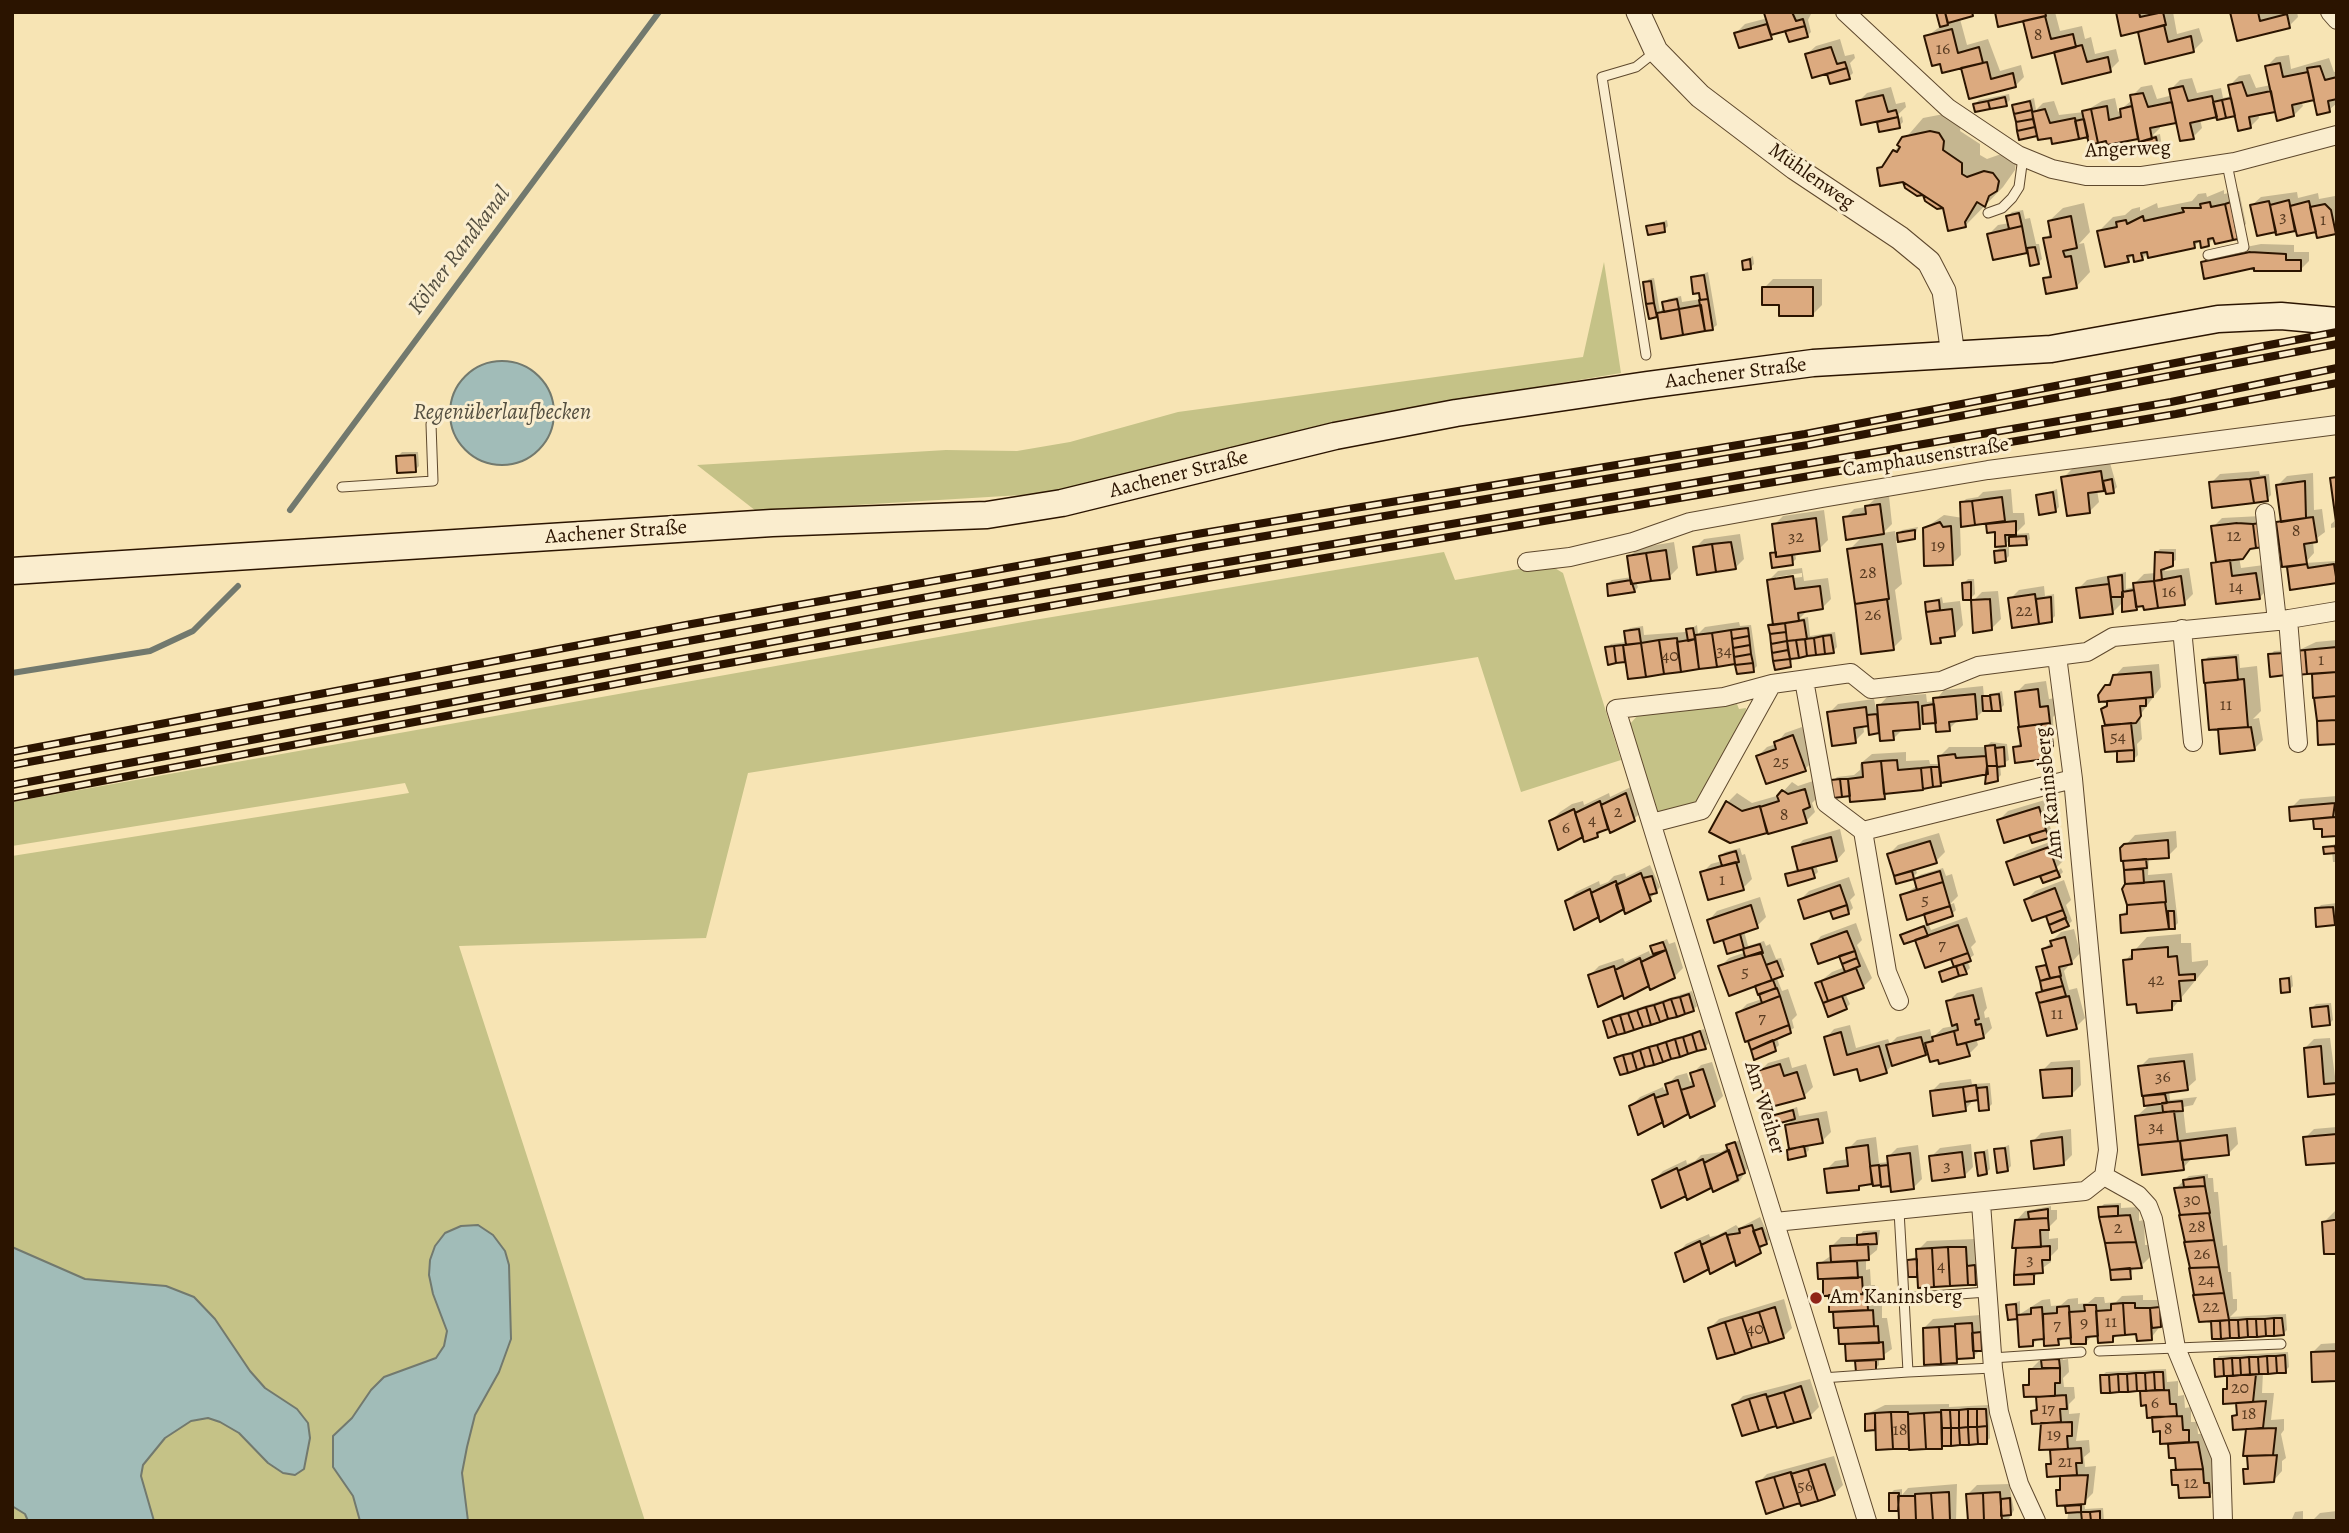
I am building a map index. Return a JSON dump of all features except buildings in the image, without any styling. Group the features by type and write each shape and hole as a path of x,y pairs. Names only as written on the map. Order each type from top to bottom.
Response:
{"main road":[{"name":"Aachener Straße","path":"12,571 772,523 986,515 1062,503 1335,436 1456,413 1813,363 2051,349 2218,319 2281,316 2326,320"}],"street":[{"name":"Mühlenweg","path":"1638,12 1656,51 1674,73 1742,130 1900,238 1929,262 1944,292 1953,355"},
{"name":"Angerweg","path":"1846,12 1948,108 2022,157 2052,169 2086,176 2142,176 2227,164 2337,135"},
{"path":"2330,12 2337,20"},
{"name":"Camphausenstraße","path":"1527,562 1583,554 1633,542 1690,522 1822,498 1988,470 2337,425"},
{"path":"2265,513 2298,743"},
{"path":"1652,823 1702,810 1772,684 1851,673 1871,689 1941,681 1978,666 2087,652 2113,637 2282,620 2337,611"},
{"path":"2182,629 2193,742"},
{"name":"Am Kaninsberg","path":"2057,656 2073,779 2108,1150 2104,1176"},
{"path":"1804,680 1826,803 1863,831 1886,972 1899,1001"},
{"name":"Am Weiher","path":"1772,684 1724,697 1616,709 1867,1521"},
{"path":"1863,831 2073,779"},
{"path":"1775,1222 2085,1191 2104,1176 2138,1195 2148,1206 2153,1219 2176,1348 2221,1457 2223,1521"},
{"path":"1981,1203 1993,1363 2009,1452 2036,1521"}],"lane":[{"path":"1646,355 1602,77 1636,67 1656,51"},
{"path":"1988,213 2002,208 2019,187 2022,157"},
{"path":"2208,255 2244,247 2227,164"},
{"path":"342,487 433,481 431,424"},
{"path":"1899,1211 1908,1372"},
{"path":"1903,1298 1987,1292"},
{"path":"2099,1351 2281,1344"},
{"path":"1822,1378 1908,1372 2081,1352"}],"shaded area":[{"path":"1604,262 1621,373 1345,419 1055,493 756,511 697,465 946,450 1017,451 1070,442 1178,412 1583,357"},
{"path":"1444,552 1455,580 1548,564 1563,573 1621,760 1521,792 1478,657 748,773 706,938 459,946 645,1521 12,1521 12,856 409,793 405,783 12,846 12,802 1034,620"},
{"path":"1737,704 1739,709 1746,708 1745,719 1699,801 1656,815 1630,724 1637,716"}],"water":[{"name":"Regenüberlaufbecken","path":"502,361 522,365 539,376 550,393 554,413 550,433 539,450 522,461 502,465 482,461 465,450 454,433 450,413 454,393 465,376 482,365"},
{"path":"478,1225 493,1235 505,1251 509,1265 511,1339 499,1372 475,1415 467,1447 462,1473 468,1521 360,1521 353,1496 333,1467 333,1436 352,1418 371,1390 384,1377 436,1358 444,1346 447,1331 433,1294 429,1275 430,1260 435,1246 445,1233 461,1226"},
{"path":"12,1247 85,1279 166,1286 194,1297 215,1319 250,1371 265,1388 297,1409 308,1423 310,1438 304,1469 295,1475 283,1473 268,1463 239,1433 220,1422 208,1418 191,1421 165,1438 143,1465 141,1476 154,1521 28,1521 25,1514 12,1506"}],"waterway":[{"name":"Kölner Randkanal","path":"290,510 659,12"},
{"name":"Kölner Randkanal","path":"12,673 150,651 193,631 238,586"}],"railway":[{"path":"12,752 686,625 1203,533 1805,434 2337,332"},
{"path":"12,765 1206,546 1808,445 2337,344"},
{"path":"12,785 915,615 2171,402 2337,368"},
{"path":"12,798 690,670 1213,577 2176,414 2337,383"}],"place":[{"name":"Am Kaninsberg","path":"1816,1298"}]}
